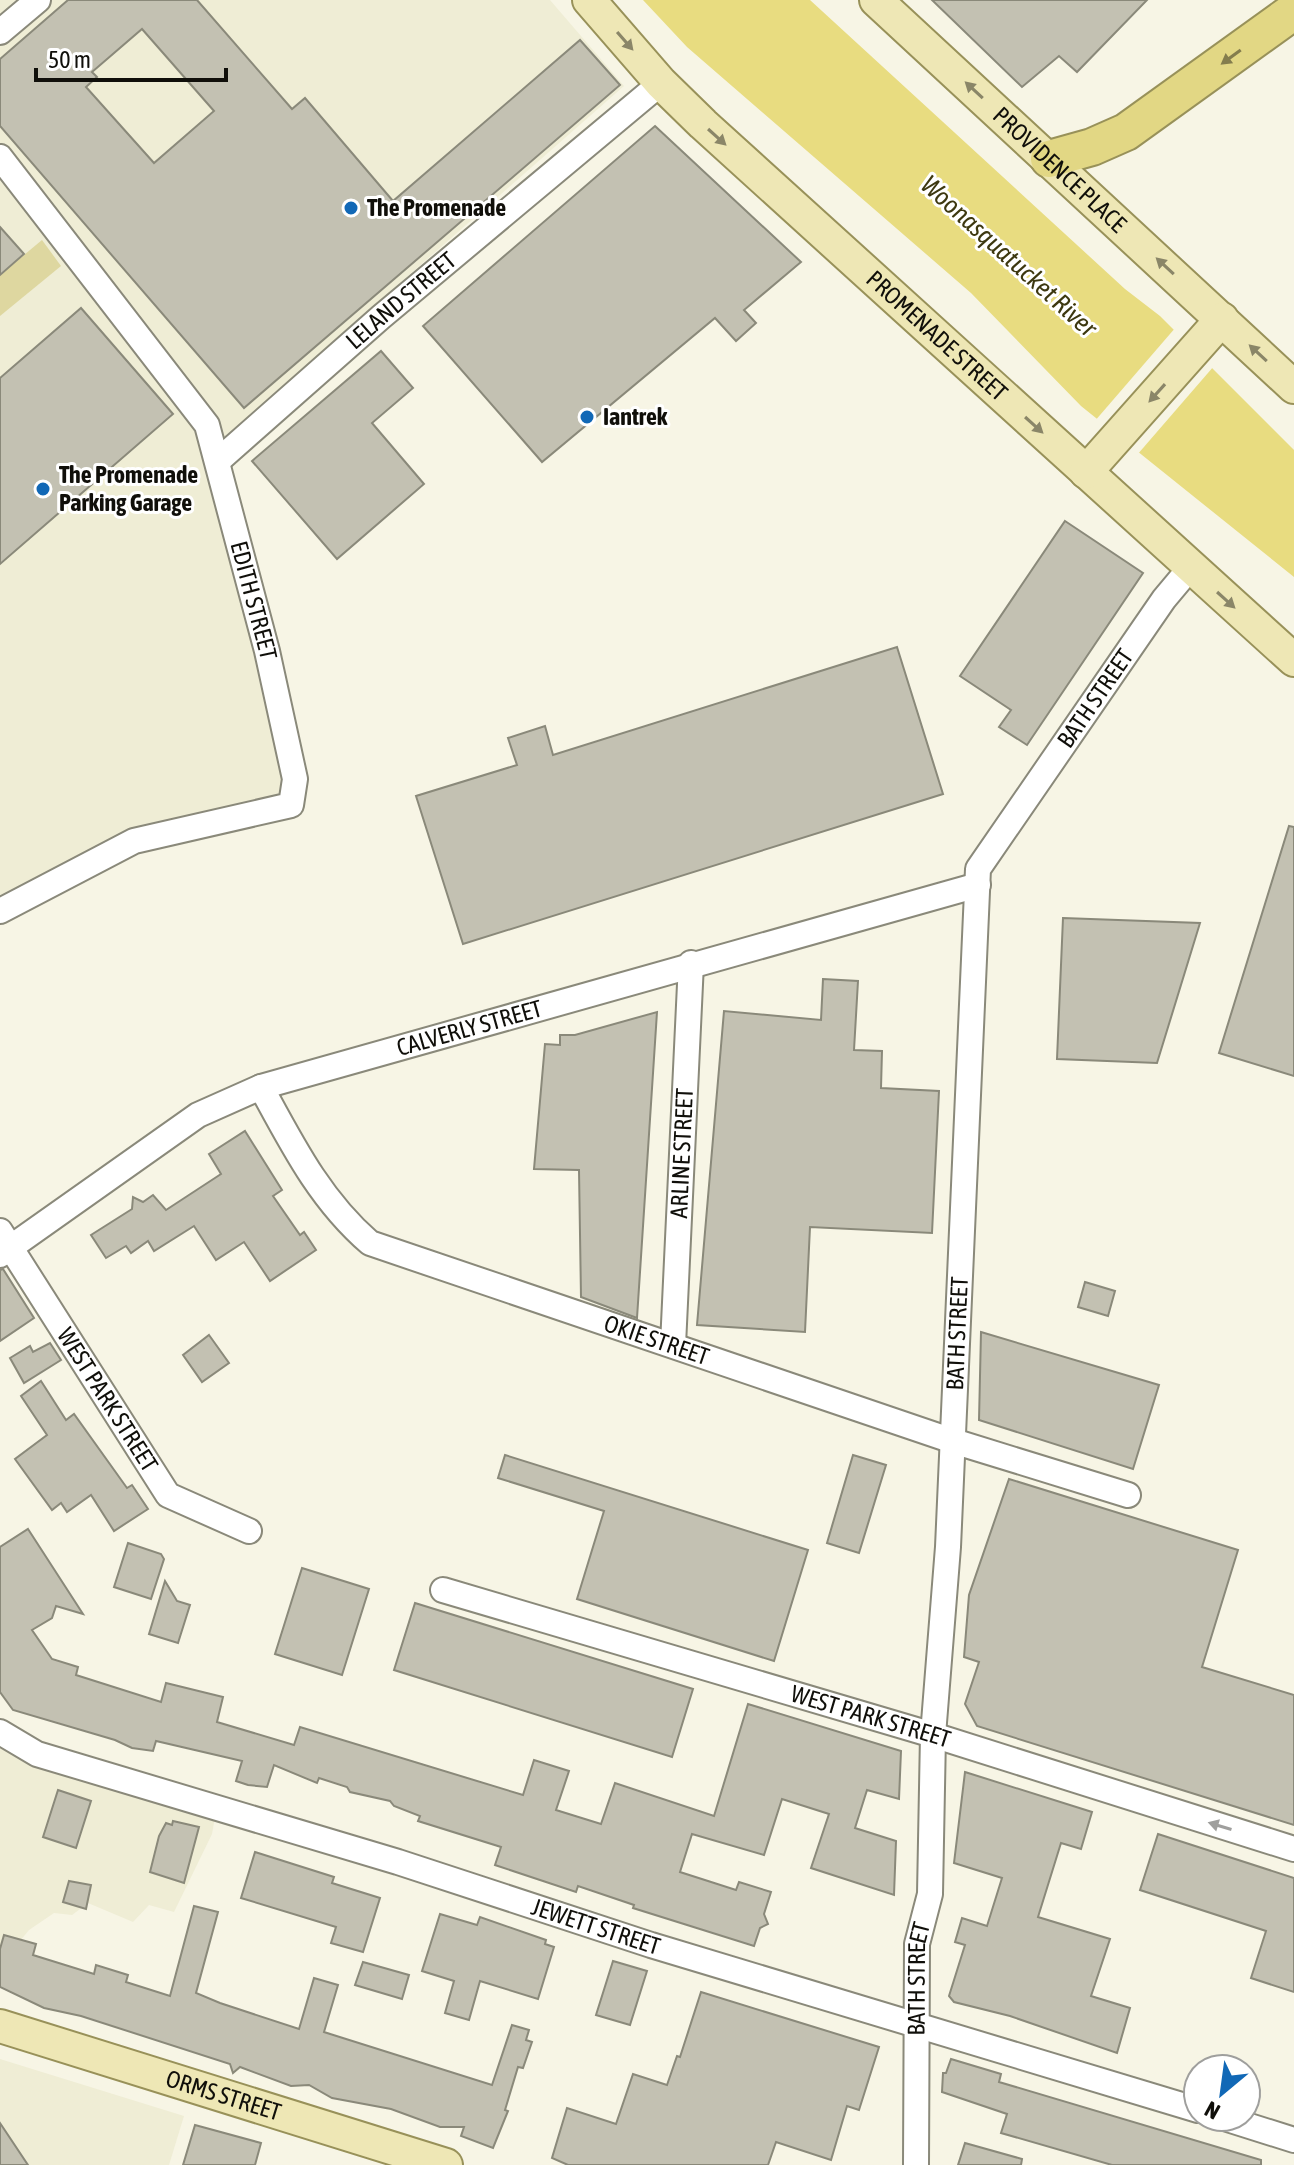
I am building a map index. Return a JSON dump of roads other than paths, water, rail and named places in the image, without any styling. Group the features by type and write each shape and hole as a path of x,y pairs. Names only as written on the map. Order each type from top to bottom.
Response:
{"highway":[{"path":"1049,159 1092,147 1126,132 1294,11"}],"main road":[{"name":"PROMENADE STREET","path":"589,0 661,83 1294,660"},
{"name":"PROVIDENCE PLACE","path":"876,0 1049,159 1212,330 1294,387"},
{"path":"1086,472 1212,330"},
{"name":"ORMS STREET","path":"0,2026 446,2165"}],"street":[{"path":"0,32 38,0"},
{"name":"LELAND STREET","path":"219,460 381,317 661,83"},
{"name":"EDITH STREET","path":"0,157 207,425 219,460 295,779 291,805 134,841 0,911"},
{"name":"BATH STREET","path":"916,2165 917,1944 930,1894 933,1735 953,1441 978,869 1164,599 1190,568"},
{"name":"CALVERLY STREET","path":"4,1244 198,1115 261,1087 691,963 978,885"},
{"name":"ARLINE STREET","path":"673,1345 691,963"},
{"name":"OKIE STREET","path":"261,1087 306,1169 340,1218 370,1243 953,1441 1128,1495"},
{"name":"WEST PARK STREET","path":"4,1244 168,1495 249,1531"},
{"name":"WEST PARK STREET","path":"443,1590 933,1735 1294,1849"},
{"name":"JEWETT STREET","path":"0,1732 37,1754 398,1862 651,1945 1182,2105"},
{"path":"1262,2130 1294,2140"}],"water":[{"name":"Woonasquatucket River","path":"643,0 810,0 1125,289 1160,316 1294,450 1294,577 1081,406 971,293 687,47"}],"place":[{"name":"The Promenade","path":"351,208"},
{"name":"Iantrek","path":"587,417"},
{"name":"The Promenade Parking Garage","path":"43,489"}]}
